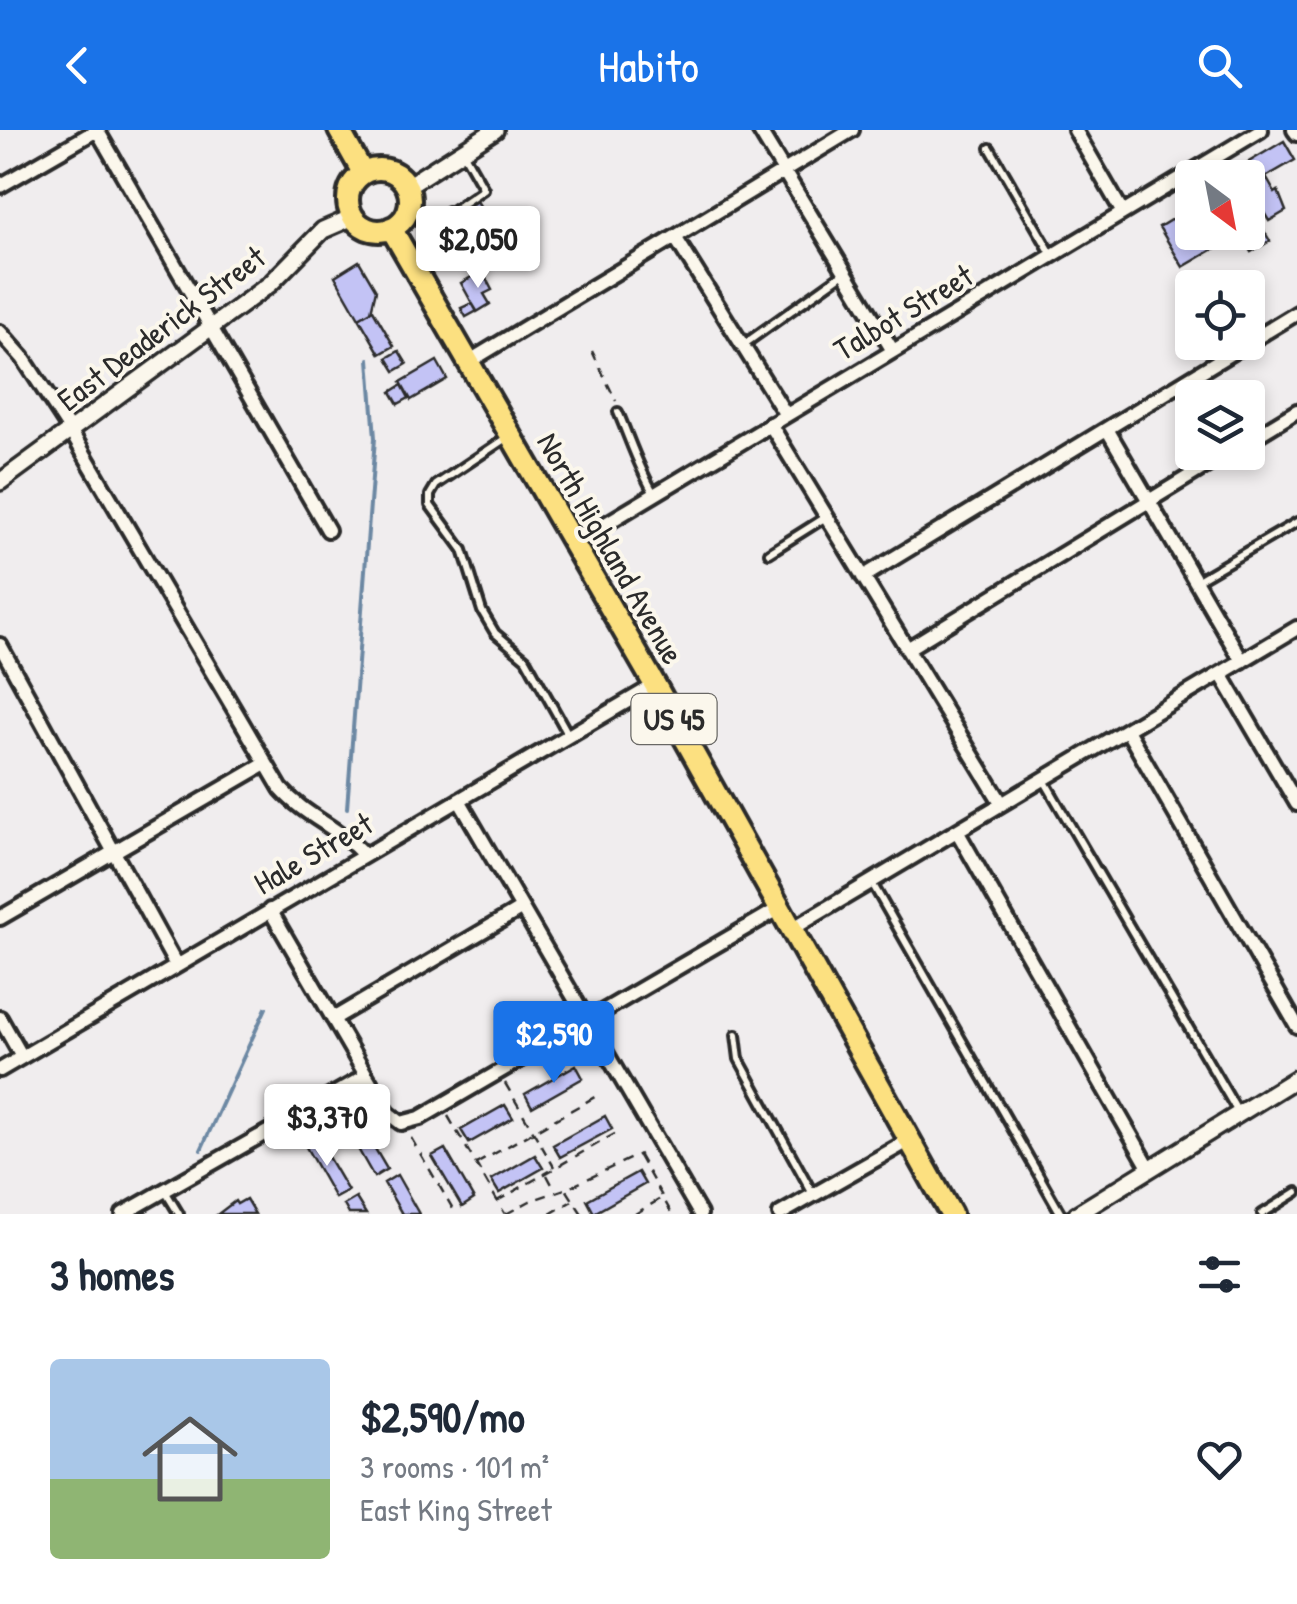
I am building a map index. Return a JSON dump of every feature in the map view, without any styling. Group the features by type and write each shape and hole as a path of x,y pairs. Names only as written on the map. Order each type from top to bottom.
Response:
{"main road":[{"path":"339,130 363,173"},
{"path":"373,169 392,172 406,186 410,195 406,215 392,228 370,230 353,218 350,188 363,173 373,169"},
{"name":"North Highland Avenue","path":"392,228 951,1214"}],"street":[{"path":"0,186 97,130 328,530"},
{"path":"406,186 495,130"},
{"path":"759,130 893,351"},
{"path":"470,361 852,130"},
{"path":"1074,130 1123,213"},
{"name":"Talbot Street","path":"574,543 1262,130"},
{"name":"East Deaderick Street","path":"0,482 270,284 323,230 353,218"},
{"path":"675,237 786,415"},
{"path":"864,577 1297,314"},
{"path":"0,332 70,430 265,764 292,802 349,838 364,854"},
{"path":"1265,430 1297,410"},
{"path":"770,424 1002,804"},
{"path":"1107,429 1242,661"},
{"path":"907,649 1199,470"},
{"path":"792,929 1297,628"},
{"path":"0,645 176,965"},
{"path":"1221,674 1297,804"},
{"name":"Hale Street","path":"0,1070 655,686"},
{"path":"1126,730 1297,1026"},
{"path":"0,918 265,764"},
{"path":"459,800 700,1214"},
{"path":"957,830 1150,1169"},
{"path":"333,1018 522,908"},
{"path":"270,910 388,1113 401,1123 420,1118 780,908"},
{"path":"0,1018 22,1056"},
{"path":"123,1214 143,1209 165,1190 366,1076"},
{"path":"1077,1214 1297,1078"},
{"path":"780,1214 910,1140"}],"lane":[{"path":"990,148 1052,255"},
{"path":"456,246 465,239 472,250 448,265 427,228 484,189 462,151"},
{"path":"446,231 458,227 448,212"},
{"path":"416,270 444,254"},
{"path":"742,346 845,272"},
{"path":"618,412 638,456 640,471 656,496"},
{"path":"512,435 436,485 430,505 463,550 482,612 495,633 526,659 569,736"},
{"path":"769,553 826,517"},
{"path":"1196,582 1297,522"},
{"path":"1044,779 1239,1114"},
{"path":"871,882 1061,1214"},
{"path":"736,1035 739,1059 814,1195"},
{"path":"165,1190 179,1214"},
{"path":"1262,1214 1297,1192"}],"path":[{"path":"592,351 618,412"},
{"path":"505,1082 555,1168"},
{"path":"476,1164 600,1094"},
{"path":"448,1116 506,1214 530,1200 640,1155 672,1214"},
{"path":"497,1201 620,1131"},
{"path":"412,1138 456,1214"},
{"path":"546,1173 556,1192"},
{"path":"566,1188 582,1214"},
{"path":"635,1214 663,1198"},
{"path":"550,1214 573,1200"}],"building":[{"path":"1284,141 1295,160 1266,177 1275,193 1278,191 1286,211 1269,221 1265,214 1265,160 1252,160"},
{"path":"477,201 495,231 483,239 464,208"},
{"path":"1175,217 1175,250 1212,250 1183,267 1159,227"},
{"path":"472,221 478,229 454,244 461,255 451,260 432,229 441,223 449,235"},
{"path":"359,261 376,290 371,311 359,318 335,276"},
{"path":"482,271 492,290 484,294 490,304 477,312 461,283"},
{"path":"472,303 477,311 466,317 461,308"},
{"path":"373,310 394,346 380,354 359,318"},
{"path":"399,351 407,364 395,371 387,358"},
{"path":"437,361 447,379 411,400 401,382"},
{"path":"402,385 409,398 398,404 391,392"},
{"path":"576,1065 583,1078 532,1107 525,1094"},
{"path":"505,1105 513,1118 469,1143 461,1130"},
{"path":"605,1116 612,1129 560,1157 553,1145"},
{"path":"357,1118 387,1169 374,1177 345,1126"},
{"path":"318,1140 348,1191 335,1198 306,1147"},
{"path":"445,1149 474,1199 462,1207 432,1156"},
{"path":"535,1155 543,1168 499,1193 491,1180"},
{"path":"638,1172 645,1184 594,1213 587,1200"},
{"path":"397,1175 419,1214 402,1214 384,1183"},
{"path":"356,1198 366,1214 349,1214 344,1205"},
{"path":"246,1199 255,1214 218,1214 235,1201 237,1204"}],"waterway":[{"path":"347,808 375,438 369,359"},
{"path":"201,1150 266,1008"}]}
